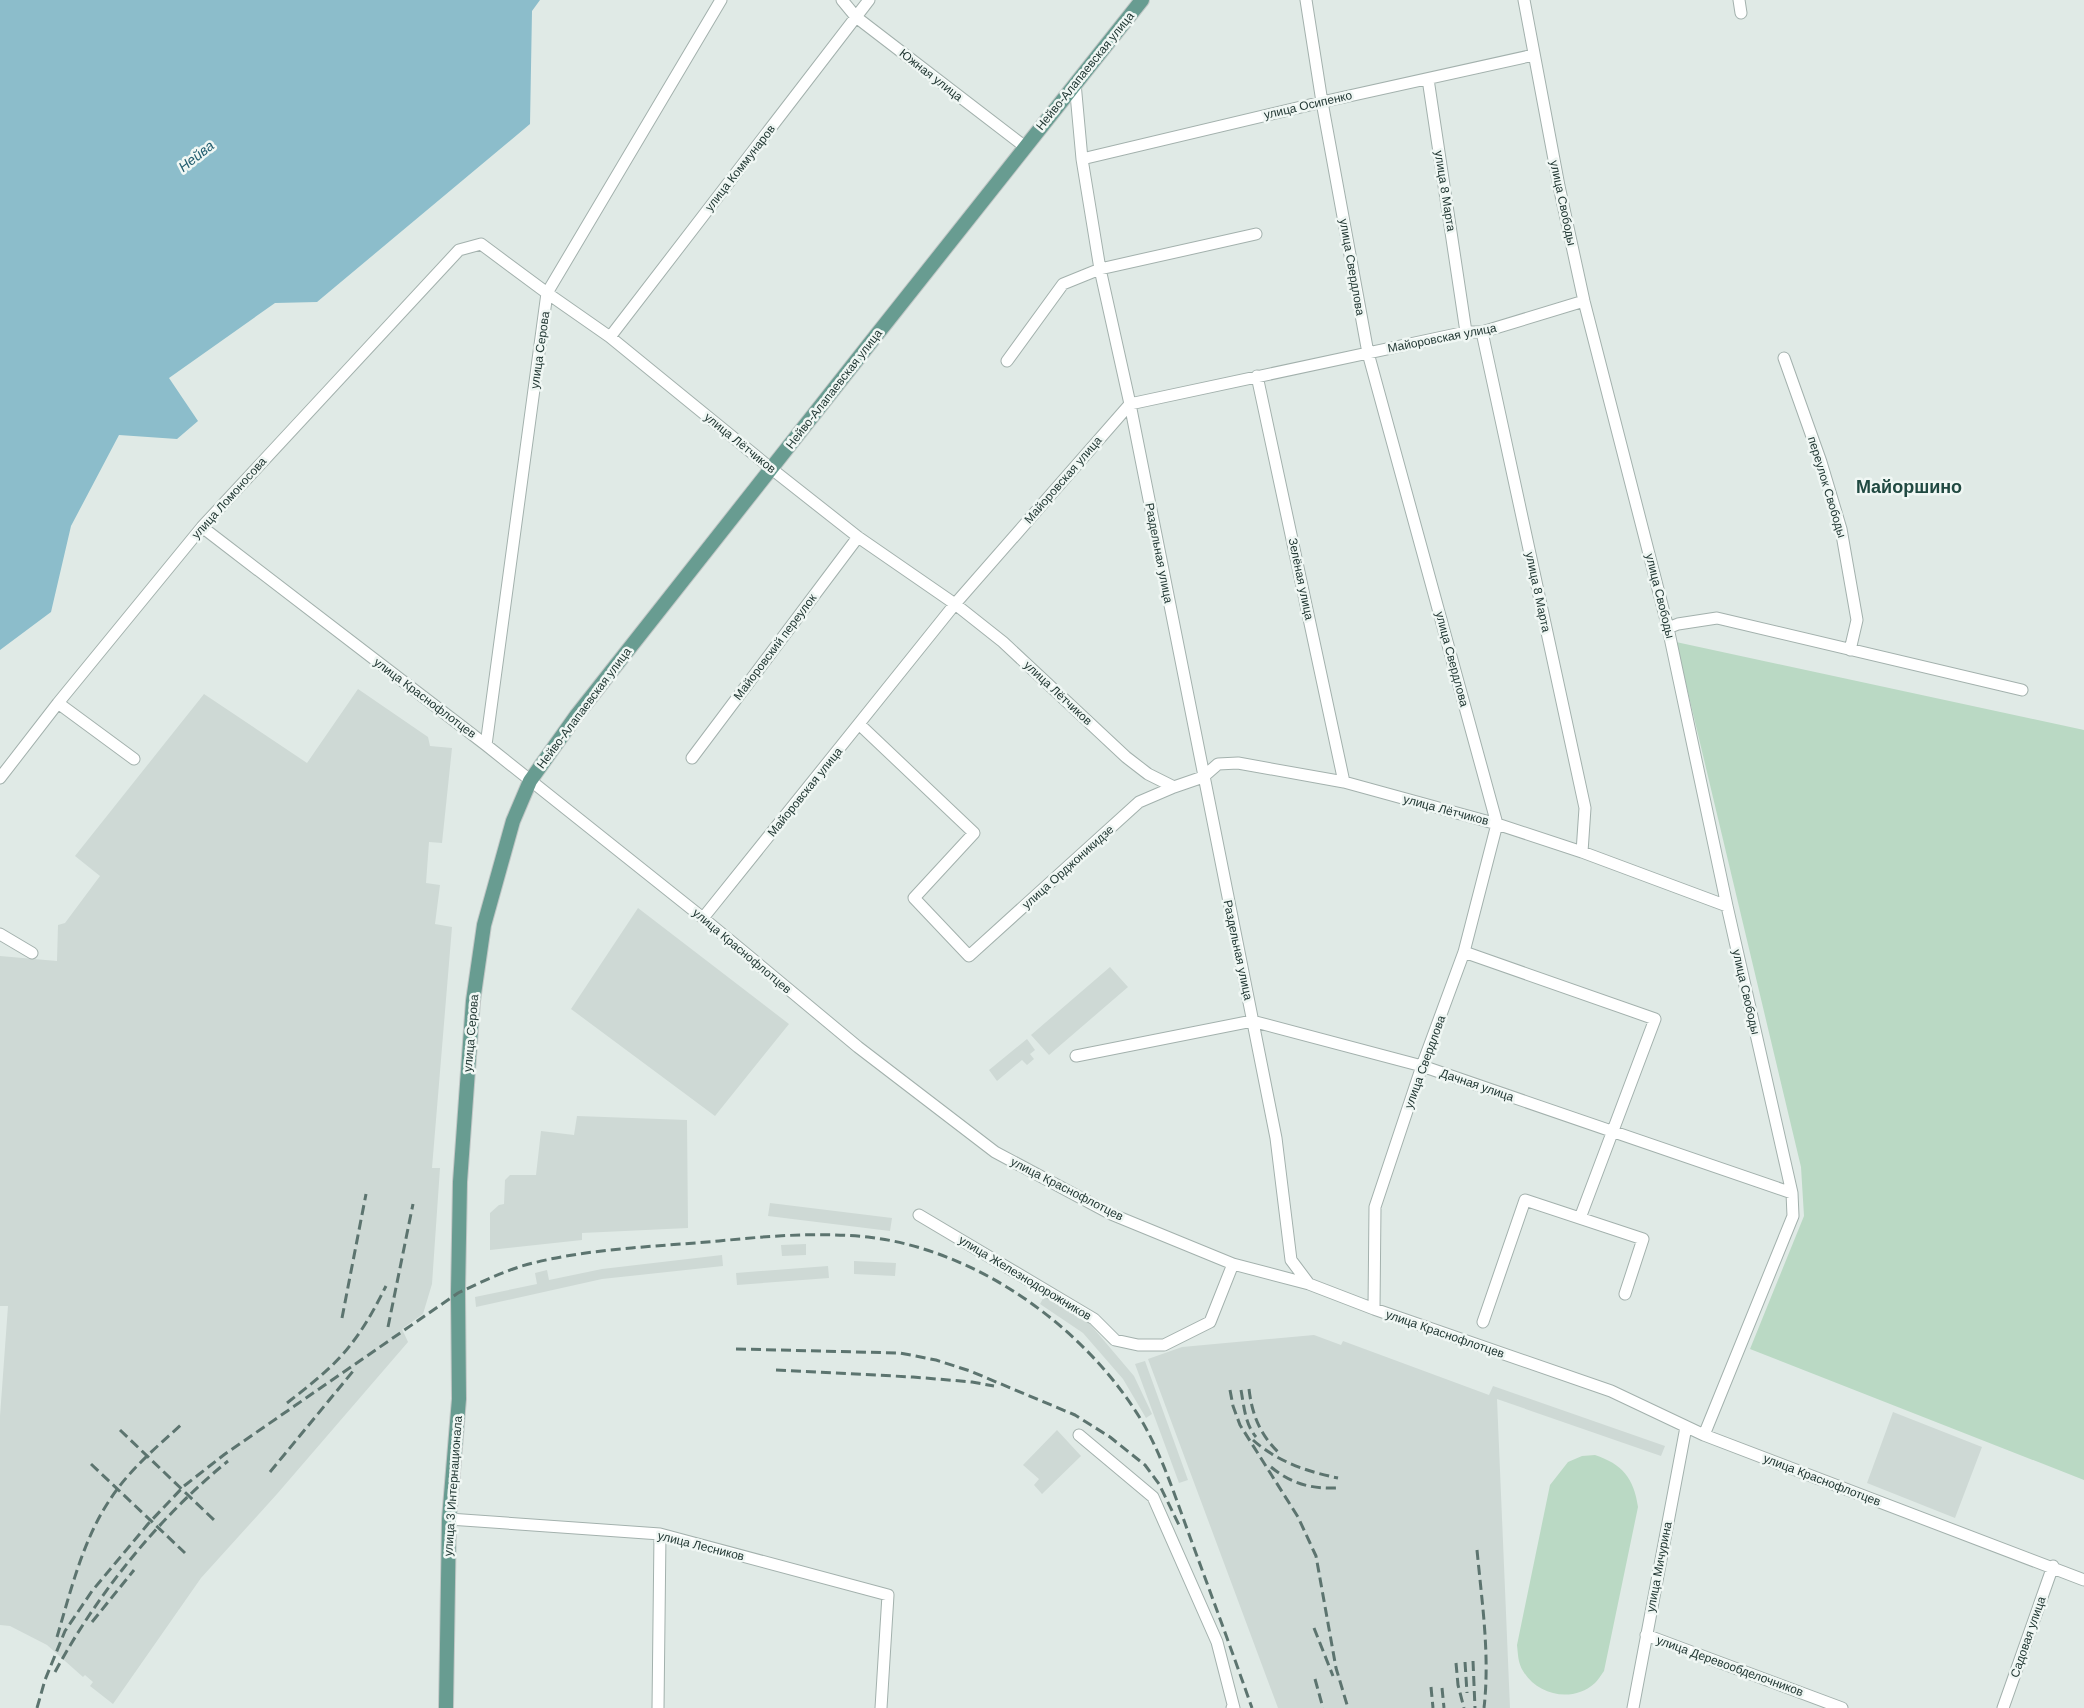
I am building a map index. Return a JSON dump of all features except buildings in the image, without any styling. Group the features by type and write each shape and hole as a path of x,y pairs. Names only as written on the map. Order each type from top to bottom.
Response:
{"main road":[{"name":"Нейво-Алапаевская улица","path":"530,780 576,716 1003,172 1142,0"},
{"name":"улица Серова","path":"458,1293 460,1182 473,1001 484,925 513,821 530,780"},
{"name":"улица 3 Интернационала","path":"446,1708 449,1519 459,1399 458,1293"}],"street":[{"name":"улица Серова","path":"486,745 547,294 721,0"},
{"name":"Южная улица","path":"842,0 856,17 1024,146"},
{"name":"улица Коммунаров","path":"610,337 869,0"},
{"name":"улица Свердлова","path":"1306,0 1322,102 1368,353 1497,824 1464,952 1422,1066 1374,1207 1374,1309"},
{"name":"улица Свободы","path":"1524,0 1559,186 1584,301 1668,628 1727,906 1792,1193"},
{"path":"1739,0 1741,12"},
{"name":"улица Осипенко","path":"1082,159 1322,102 1534,55"},
{"name":"улица 8 Марта","path":"1428,79 1466,332"},
{"name":"Раздельная улица","path":"1075,84 1082,159 1100,270 1130,404 1276,1138 1291,1260 1309,1284"},
{"path":"1007,361 1063,284 1100,270 1256,234"},
{"name":"улица Лётчиков","path":"481,244 547,294 610,337 771,469 858,536 955,604 1003,642 1126,757 1148,774 1174,787 1203,777 1218,764 1238,763 1344,782 1497,824 1582,852 1727,906"},
{"name":"улица Ломоносова","path":"0,778 58,703 202,527 459,250 481,244"},
{"name":"Майоровская улица","path":"703,918 955,604 1130,404 1466,332 1482,332 1584,301"},
{"name":"улица 8 Марта","path":"1482,332 1584,808 1582,852"},
{"name":"переулок Свободы","path":"1784,358 1821,462 1841,529 1857,620 1850,650"},
{"name":"Зелёная улица","path":"1257,376 1344,782"},
{"name":"улица Краснофлотцев","path":"202,527 486,745 703,918 858,1047 995,1152 1111,1214 1234,1264 1309,1284 1374,1309 1611,1391 1704,1435 2053,1566 2084,1580"},
{"name":"Майоровский переулок","path":"692,758 858,536"},
{"path":"1668,628 1678,624 1717,618 2022,690"},
{"path":"58,703 134,759"},
{"name":"улица Орджоникидзе","path":"859,724 974,832 914,898 969,956 1139,802 1174,787"},
{"path":"0,934 32,953"},
{"path":"1464,952 1655,1019 1580,1218"},
{"path":"1076,1056 1252,1020"},
{"name":"Дачная улица","path":"1252,1020 1422,1066 1792,1193"},
{"path":"1704,1435 1793,1216 1792,1193"},
{"path":"1482,1322 1525,1200 1643,1239 1625,1294"},
{"name":"улица Железнодорожников","path":"920,1214 1094,1319 1115,1340 1138,1345 1164,1346 1210,1322 1234,1264"},
{"name":"улица Мичурина","path":"1633,1708 1686,1427"},
{"path":"1079,1435 1153,1497 1217,1642 1233,1708"},
{"name":"улица Лесников","path":"449,1519 660,1534 888,1596 881,1708"},
{"path":"658,1708 660,1534"},
{"name":"Садовая улица","path":"2003,1708 2053,1566"},
{"name":"улица Деревообделочников","path":"1646,1635 1842,1708"}],"shaded area":[{"path":"358,689 428,737 430,746 452,748 442,843 429,842 426,883 440,885 435,924 452,927 432,1168 440,1168 432,1284 423,1314 402,1329 408,1342 277,1494 201,1578 113,1704 90,1686 93,1682 85,1675 83,1677 47,1645 10,1626 0,1625 0,1416 8,1306 0,1306 0,956 57,961 58,925 65,923 100,876 75,856 204,694 307,763"},
{"path":"638,908 789,1024 715,1116 571,1009"},
{"path":"1110,967 1128,987 1049,1055 1031,1035"},
{"path":"1027,1039 1035,1050 1030,1054 1034,1059 1027,1065 1022,1060 997,1081 989,1070"},
{"path":"577,1116 687,1120 688,1228 582,1233 582,1240 490,1250 490,1213 499,1205 504,1204 505,1180 510,1175 536,1175 541,1131 574,1135"},
{"path":"770,1203 892,1218 890,1231 768,1216"},
{"path":"806,1244 806,1255 782,1256 781,1245"},
{"path":"722,1255 723,1266 602,1279 476,1307 475,1297 537,1284 535,1273 547,1270 549,1280 602,1269"},
{"path":"854,1261 896,1263 895,1276 854,1274"},
{"path":"828,1266 829,1278 737,1285 736,1273"},
{"path":"1046,1293 1089,1323 1134,1376 1152,1414 1146,1418 1123,1379 1083,1333 1040,1304"},
{"path":"1314,1335 1341,1345 1343,1341 1489,1395 1493,1386 1665,1446 1661,1456 1497,1399 1510,1708 1278,1708 1148,1359 1182,1347"},
{"path":"1145,1361 1188,1480 1179,1483 1135,1364"},
{"path":"1893,1412 1982,1447 1955,1518 1867,1483"},
{"path":"1057,1430 1081,1456 1042,1494 1034,1485 1039,1479 1023,1465"}],"green space":[{"path":"1676,642 2084,730 2084,1480 1750,1349 1804,1216 1801,1167"},
{"path":"1595,1455 1613,1463 1630,1480 1638,1507 1604,1671 1595,1683 1586,1689 1567,1695 1556,1694 1537,1686 1529,1680 1520,1665 1517,1645 1550,1485 1568,1462 1582,1456"}],"water":[{"name":"Нейва","path":"0,0 540,0 532,11 530,124 317,302 275,303 169,378 198,421 177,439 119,435 71,526 51,612 0,650"}],"railway":[{"path":"342,1318 366,1194"},
{"path":"388,1327 413,1204"},
{"path":"37,1708 45,1680 65,1631 92,1591 148,1524 184,1486 225,1454 458,1293 522,1266 570,1255 774,1236 812,1235 868,1237 909,1245 950,1258 989,1277 1026,1300 1061,1326 1092,1356 1120,1389 1143,1423 1157,1450 1252,1708"},
{"path":"287,1403 338,1360 357,1336 375,1308 386,1286"},
{"path":"736,1349 900,1353 936,1360 970,1371 1075,1415 1110,1437 1145,1465 1159,1484 1179,1525"},
{"path":"270,1472 354,1370"},
{"path":"776,1370 913,1377 972,1382 994,1386"},
{"path":"1249,1389 1252,1407 1258,1424 1266,1438 1278,1452"},
{"path":"1230,1390 1233,1406 1240,1425 1298,1517 1316,1556 1336,1668 1348,1708"},
{"path":"1241,1390 1247,1421 1256,1437"},
{"path":"57,1637 85,1548 101,1514 127,1477 183,1423"},
{"path":"120,1430 214,1520"},
{"path":"1253,1440 1272,1454 1293,1465 1338,1478"},
{"path":"55,1672 90,1614 131,1558 178,1507 228,1461"},
{"path":"91,1464 185,1553"},
{"path":"1271,1467 1286,1478 1302,1484 1319,1488 1337,1488"},
{"path":"1477,1550 1486,1649 1484,1708"},
{"path":"92,1622 134,1570"},
{"path":"1314,1628 1333,1676"},
{"path":"1473,1661 1475,1708"},
{"path":"1465,1662 1467,1693"},
{"path":"1456,1663 1458,1685 1464,1708"},
{"path":"1315,1679 1323,1708"},
{"path":"1431,1687 1433,1708"},
{"path":"1442,1688 1444,1708"}],"district":[{"name":"Майоршино","path":"1909,487"}]}
